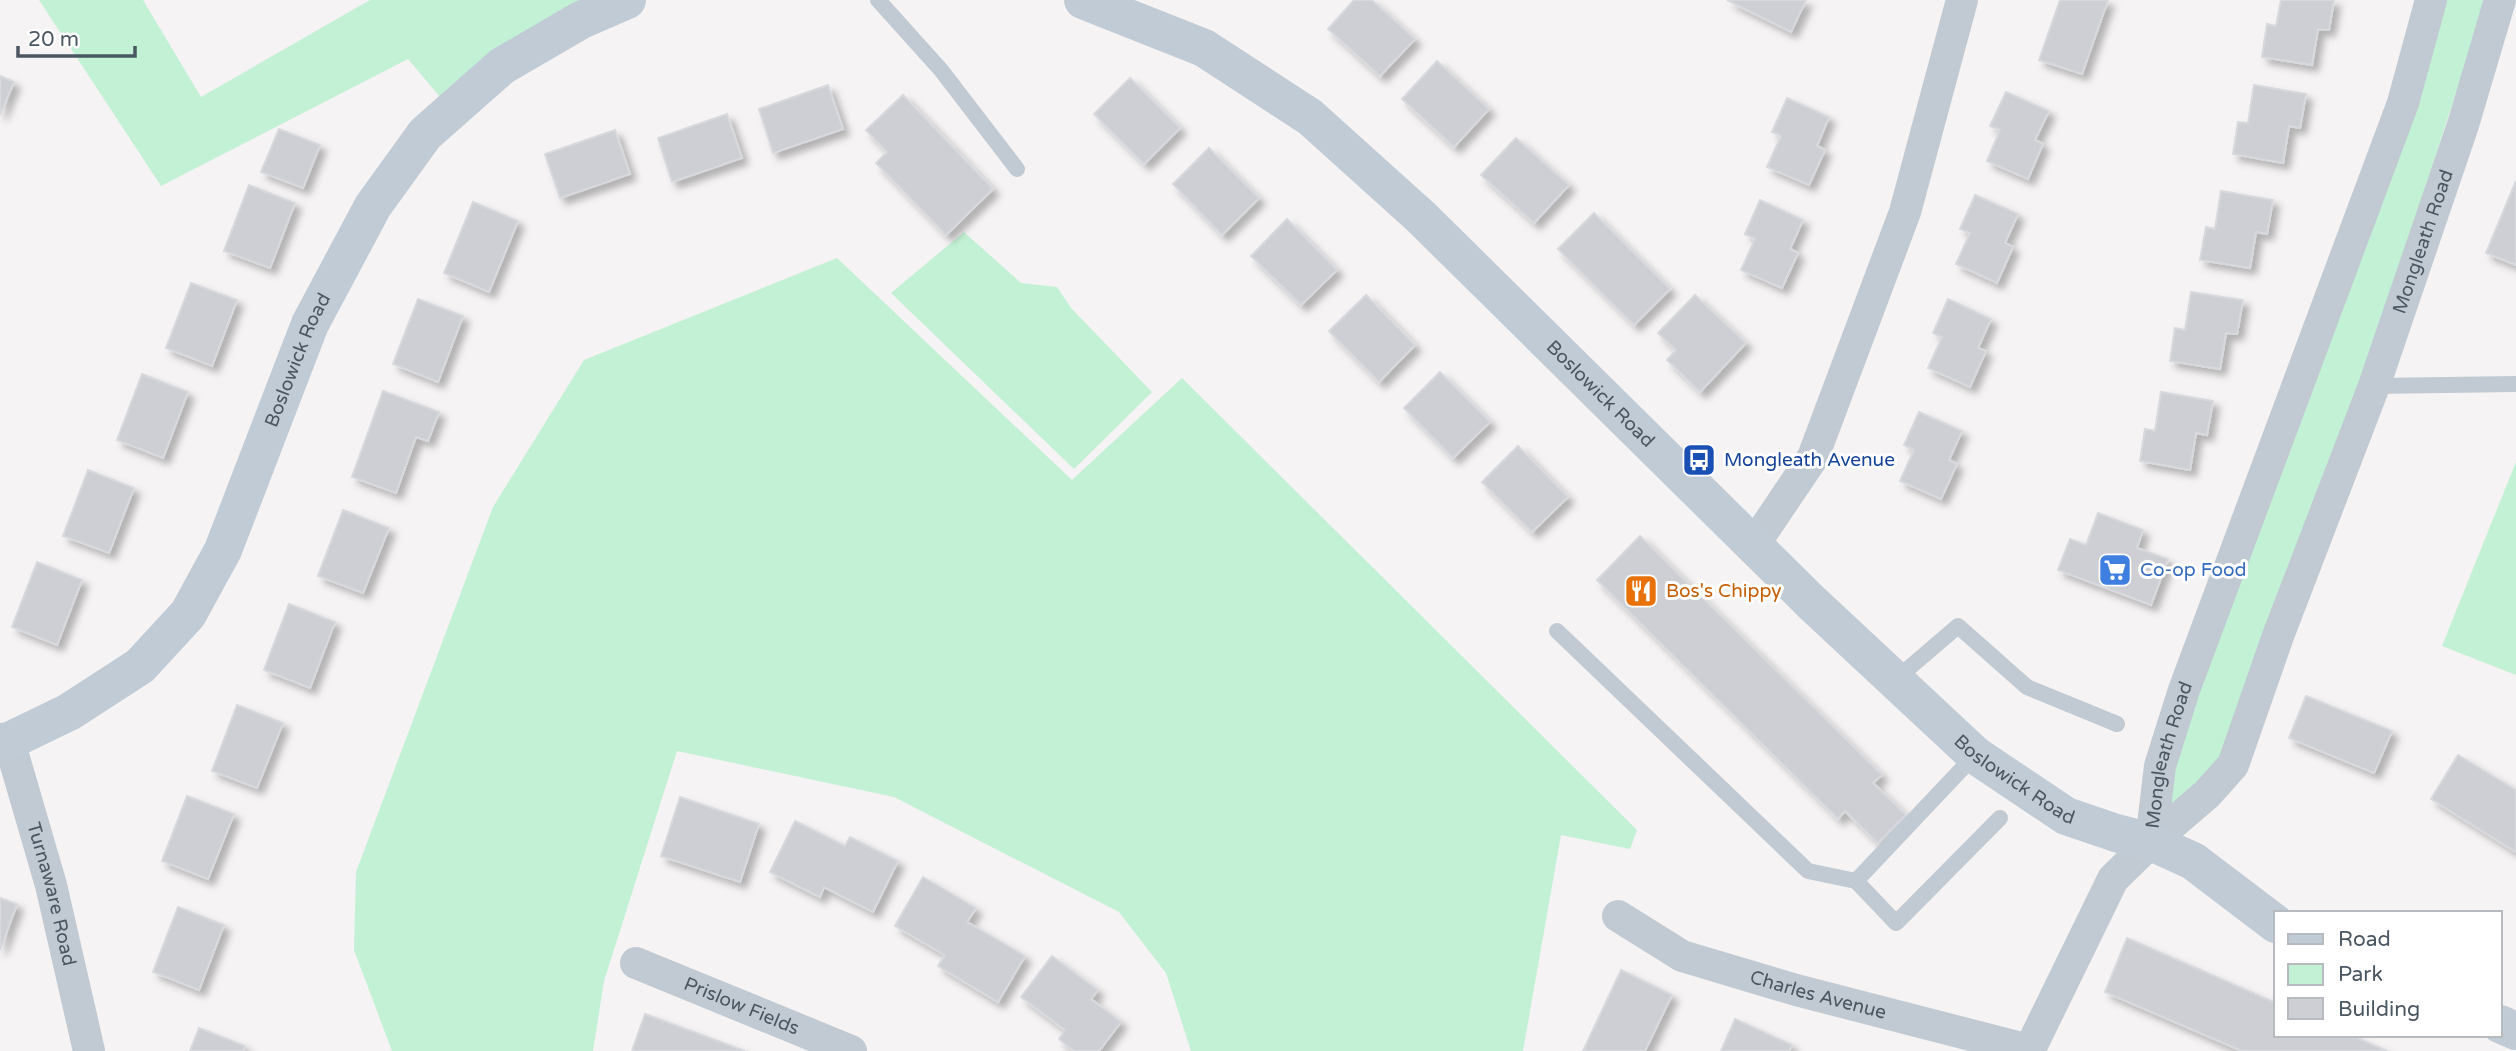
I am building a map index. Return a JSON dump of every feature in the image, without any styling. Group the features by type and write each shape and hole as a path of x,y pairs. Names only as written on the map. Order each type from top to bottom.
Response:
{"street":[{"name":"Boslowick Road","path":"4,741 69,712 140,666 188,614 223,550 310,324 373,206 425,134 502,65 580,20 627,0"},
{"name":"Boslowick Road","path":"1083,0 1204,48 1310,117 1421,217 1753,546 1975,755 2066,816 2116,834 2151,842 2193,861 2274,922"},
{"path":"1753,546 1812,457 1905,212 1962,0"},
{"name":"Mongleath Road","path":"2151,842 2160,766 2184,690 2403,103 2431,0"},
{"name":"Mongleath Road","path":"2151,842 2207,794 2233,765 2278,636 2374,386 2463,125 2500,0"},
{"name":"Turnaware Road","path":"4,741 51,885 89,1051"},
{"path":"2029,1051 2113,879 2151,842"},
{"name":"Charles Avenue","path":"1618,916 1682,956 1796,990 2029,1051"},
{"name":"Prislow Fields","path":"636,963 848,1050"}],"lane":[{"path":"878,0 941,70 1017,169"},
{"path":"2374,386 2516,384"},
{"path":"1895,680 1958,626 2027,687 2117,724"},
{"path":"1557,631 1808,871 1856,881 1896,923 2000,818"},
{"path":"1856,881 1975,755"}],"green space":[{"path":"39,0 143,0 201,97 370,0 587,0 440,97 408,59 161,186"},
{"path":"2446,0 2486,0 2361,386 2220,761 2168,814 2174,762"},
{"path":"964,232 1021,283 1057,287 1071,308 1152,392 1074,469 891,293"},
{"path":"837,258 1072,480 1182,378 1637,830 1630,849 1561,835 1523,1051 1191,1051 1166,973 1119,912 894,797 677,751 604,981 593,1051 392,1051 354,950 356,872 493,507 584,360"},
{"path":"2516,462 2516,675 2442,646"}],"building":[{"path":"1354,0 1372,0 1415,39 1380,76 1328,29"},
{"path":"1727,0 1806,0 1791,32"},
{"path":"2060,0 2108,0 2082,74 2039,60"},
{"path":"2281,0 2334,0 2329,30 2318,29 2312,65 2262,57 2267,24 2276,26"},
{"path":"1437,61 1489,109 1454,147 1402,99"},
{"path":"0,76 14,82 0,115"},
{"path":"1130,78 1180,128 1144,164 1094,114"},
{"path":"828,85 843,129 773,153 759,109"},
{"path":"2254,85 2306,94 2300,128 2289,126 2283,163 2233,154 2238,122 2248,123"},
{"path":"2006,92 2049,111 2035,140 2043,144 2028,179 1987,161 2000,130 1990,126"},
{"path":"903,95 993,189 946,235 876,163 887,152 866,130"},
{"path":"1787,98 1829,117 1817,146 1825,150 1809,185 1767,167 1781,136 1772,132"},
{"path":"727,114 742,158 672,182 658,138"},
{"path":"279,129 320,145 303,188 261,172"},
{"path":"615,130 630,174 560,198 545,154"},
{"path":"1516,138 1569,185 1534,223 1481,175"},
{"path":"1209,148 1259,198 1222,235 1173,184"},
{"path":"2516,181 2516,265 2486,253"},
{"path":"249,185 295,203 270,268 224,251"},
{"path":"2221,191 2273,200 2267,234 2256,232 2250,268 2200,260 2206,227 2215,229"},
{"path":"1975,195 2018,214 2005,243 2013,247 1997,283 1956,264 1970,233 1960,229"},
{"path":"1760,200 1803,220 1790,249 1798,253 1782,288 1741,270 1755,239 1745,234"},
{"path":"473,202 518,221 489,292 444,273"},
{"path":"1594,213 1670,289 1634,325 1558,249"},
{"path":"1287,219 1337,270 1301,305 1251,256"},
{"path":"191,283 237,300 212,366 166,348"},
{"path":"2191,292 2243,300 2237,334 2226,333 2220,369 2170,361 2175,328 2185,330"},
{"path":"1366,295 1415,345 1379,382 1329,331"},
{"path":"1695,295 1746,343 1700,392 1667,360 1676,350 1658,333"},
{"path":"418,299 463,316 438,382 393,364"},
{"path":"1948,299 1991,319 1978,348 1986,351 1970,387 1928,368 1942,337 1933,333"},
{"path":"1440,372 1490,422 1453,458 1404,408"},
{"path":"142,374 188,392 163,458 117,440"},
{"path":"383,391 439,412 428,441 416,437 396,493 352,477"},
{"path":"2161,392 2213,401 2207,435 2196,433 2190,470 2140,461 2145,429 2155,431"},
{"path":"1919,412 1962,431 1949,460 1957,464 1941,499 1900,481 1914,450 1904,445"},
{"path":"1518,446 1568,497 1532,532 1482,482"},
{"path":"88,470 134,488 109,553 63,536"},
{"path":"343,510 389,528 363,593 318,576"},
{"path":"2098,513 2143,530 2137,548 2168,559 2151,605 2058,570 2070,539 2086,545"},
{"path":"1640,536 1882,775 1873,783 1906,815 1878,843 1845,811 1838,819 1597,580"},
{"path":"37,562 82,580 57,645 12,627"},
{"path":"289,604 335,622 310,688 264,670"},
{"path":"2306,696 2392,731 2374,773 2289,738"},
{"path":"237,705 283,723 257,788 212,771"},
{"path":"2458,755 2516,790 2516,852 2431,799"},
{"path":"187,796 234,814 208,879 162,861"},
{"path":"680,797 759,824 740,882 661,856"},
{"path":"795,821 845,846 850,837 898,861 873,912 824,887 820,897 770,872"},
{"path":"923,877 976,908 967,922 1025,956 998,1002 938,966 945,955 895,926"},
{"path":"0,898 17,904 0,950"},
{"path":"178,907 224,925 199,990 153,972"},
{"path":"2127,938 2274,1002 2274,1037 2356,1037 2387,1051 2242,1051 2105,992"},
{"path":"1052,956 1098,990 1091,999 1121,1022 1099,1051 1074,1051 1059,1039 1065,1030 1021,997"},
{"path":"1621,970 1672,995 1645,1051 1583,1051"},
{"path":"645,1014 745,1051 632,1051"},
{"path":"1735,1019 1792,1045 1789,1051 1721,1051"},
{"path":"199,1028 245,1046 243,1051 190,1051"}],"place":[{"name":"Mongleath Avenue","path":"1699,460"},
{"name":"Co-op Food","path":"2115,570"},
{"name":"Bos's Chippy","path":"1641,591"}]}
